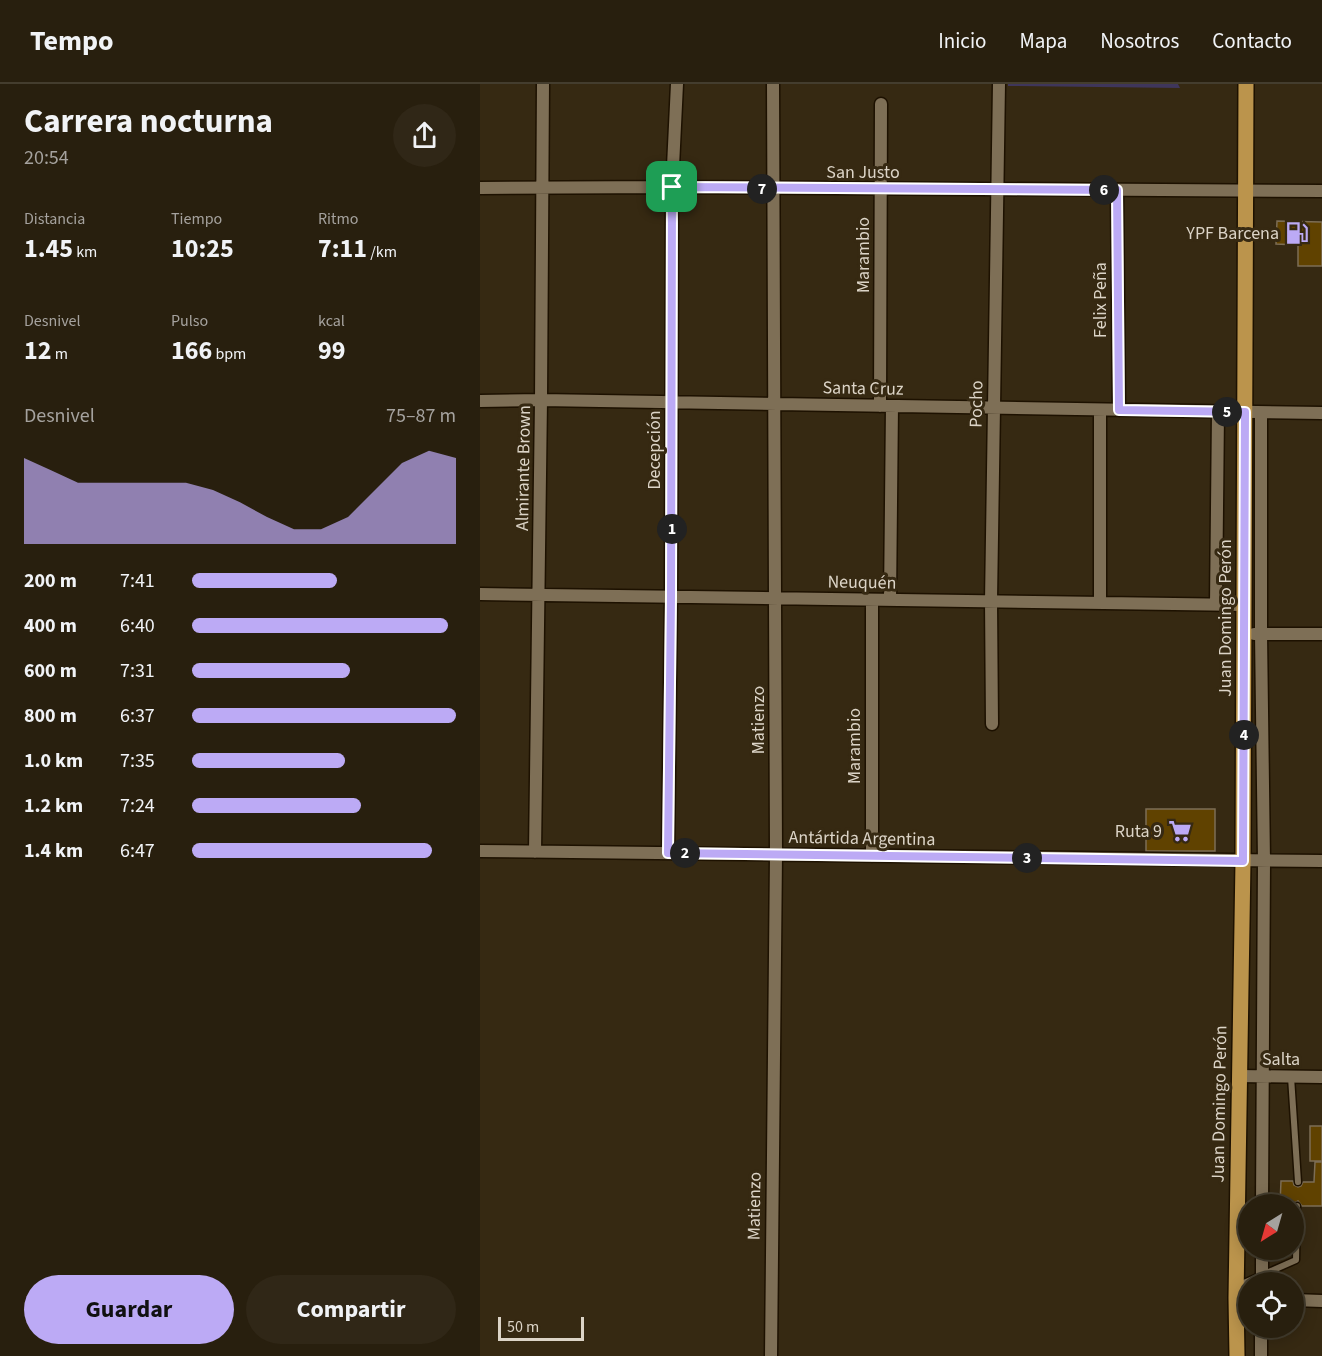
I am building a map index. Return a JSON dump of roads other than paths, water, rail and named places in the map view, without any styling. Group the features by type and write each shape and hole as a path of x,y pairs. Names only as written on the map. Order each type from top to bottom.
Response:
{"main road":[{"name":"Juan Domingo Perón","path":"1232,84 1246,91 1247,191 1243,861 1239,1076 1240,1272"},
{"name":"Juan Domingo Perón","path":"1237,1356 1238,1335"}],"street":[{"name":"Almirante Brown","path":"535,852 542,400 543,84"},
{"name":"Decepción","path":"668,853 672,187 677,84"},
{"name":"Matienzo","path":"771,1356 776,855 773,84"},
{"name":"Pocho","path":"992,724 991,601 999,84"},
{"name":"Marambio","path":"881,104 890,600"},
{"name":"San Justo","path":"480,188 1322,191"},
{"name":"Felix Peña","path":"1117,190 1119,410"},
{"name":"Santa Cruz","path":"480,401 542,400 1322,413"},
{"path":"1100,410 1100,603"},
{"path":"1216,604 1218,412"},
{"name":"Juan Domingo Perón","path":"1261,412 1264,861 1262,1194"},
{"name":"Neuquén","path":"480,594 1244,605"},
{"name":"Marambio","path":"872,600 872,856"},
{"path":"1244,634 1322,634"},
{"name":"Antártida Argentina","path":"480,851 1322,861"},
{"name":"Salta","path":"1239,1076 1322,1077"},
{"path":"1304,1300 1322,1301"},
{"path":"1261,1356 1262,1338"}],"lane":[{"path":"1291,1077 1298,1182"},
{"path":"1275,1272 1296,1260"}],"place":[{"name":"YPF Barcena","path":"1297,233"},
{"name":"Ruta 9","path":"1180,831"}]}
